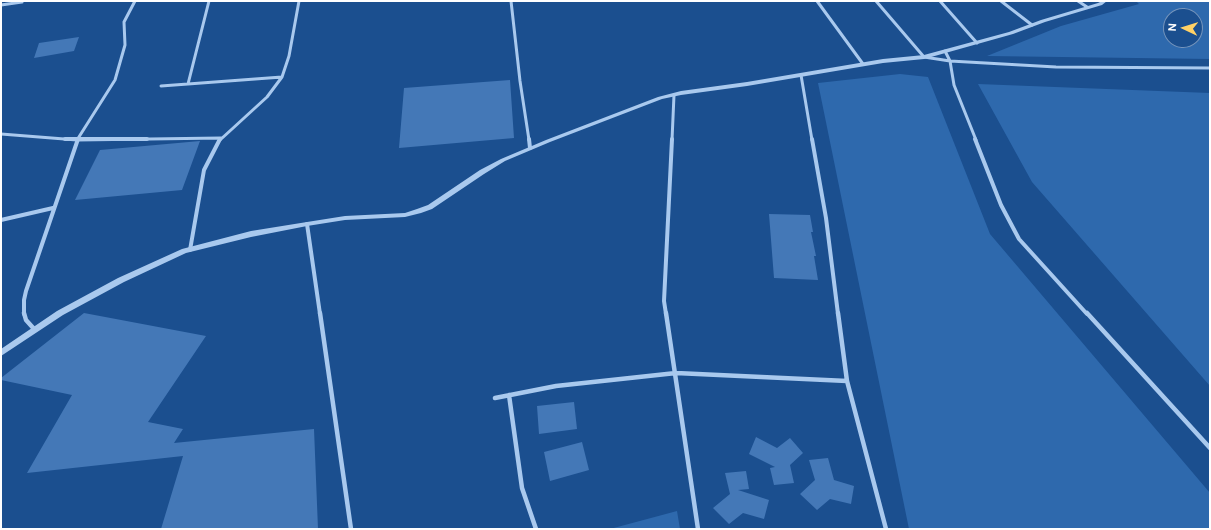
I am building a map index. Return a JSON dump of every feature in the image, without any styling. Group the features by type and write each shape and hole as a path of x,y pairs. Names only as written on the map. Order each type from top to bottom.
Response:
{"street":[{"path":"35,330 26,320 24,300 53,208 77,140 115,80 125,45 124,22 135,1"},
{"path":"188,84 209,1"},
{"path":"190,250 204,170 221,138 266,97 282,77 289,56 300,1"},
{"path":"511,1 520,81 530,148"},
{"path":"817,1 863,64"},
{"path":"876,1 924,58"},
{"path":"940,1 977,43"},
{"path":"1001,1 1032,25"},
{"path":"1078,1 1087,7"},
{"path":"924,58 1011,33 1105,1"},
{"path":"1,5 22,2"},
{"path":"945,51 950,61 954,85 1001,205 1019,239 1210,448"},
{"path":"1,353 60,313 121,280 190,250 251,234 307,224 345,218 405,215 419,211 430,207 482,172 530,148 660,98 863,64 924,58 950,61 1056,66 1210,68"},
{"path":"801,75 826,218 847,381 886,529"},
{"path":"161,86 282,77"},
{"path":"674,95 664,301 676,373 698,529"},
{"path":"1,134 77,140 221,138"},
{"path":"1,220 53,208"},
{"path":"307,224 351,529"},
{"path":"495,398 556,386 676,373 847,381"},
{"path":"508,395 522,488 536,529"}],"shaded area":[{"path":"1136,1 1210,1 1210,59 987,56 1061,26 1139,4"},
{"path":"900,74 928,77 990,234 1210,493 1210,529 909,529 818,83"},
{"path":"978,84 1210,93 1210,386 1032,182"},
{"path":"677,511 680,529 610,529"}],"building":[{"path":"79,37 74,51 34,58 39,43"},
{"path":"510,80 514,138 399,148 404,88"},
{"path":"200,141 182,190 75,200 100,150"},
{"path":"769,214 810,215 818,280 774,278"},
{"path":"84,313 206,336 148,422 183,429 174,443 314,429 318,529 161,529 183,456 27,473 72,395 1,380 1,378"},
{"path":"574,402 577,429 539,434 537,406"},
{"path":"756,437 777,448 790,438 803,453 790,465 794,483 774,485 770,468 775,467 749,454"},
{"path":"582,442 589,470 550,481 544,452"},
{"path":"828,458 834,480 854,486 851,504 830,499 817,510 800,494 815,480 809,460"},
{"path":"746,471 749,489 738,490 769,500 764,519 743,513 729,524 713,508 730,494 725,473"}]}
